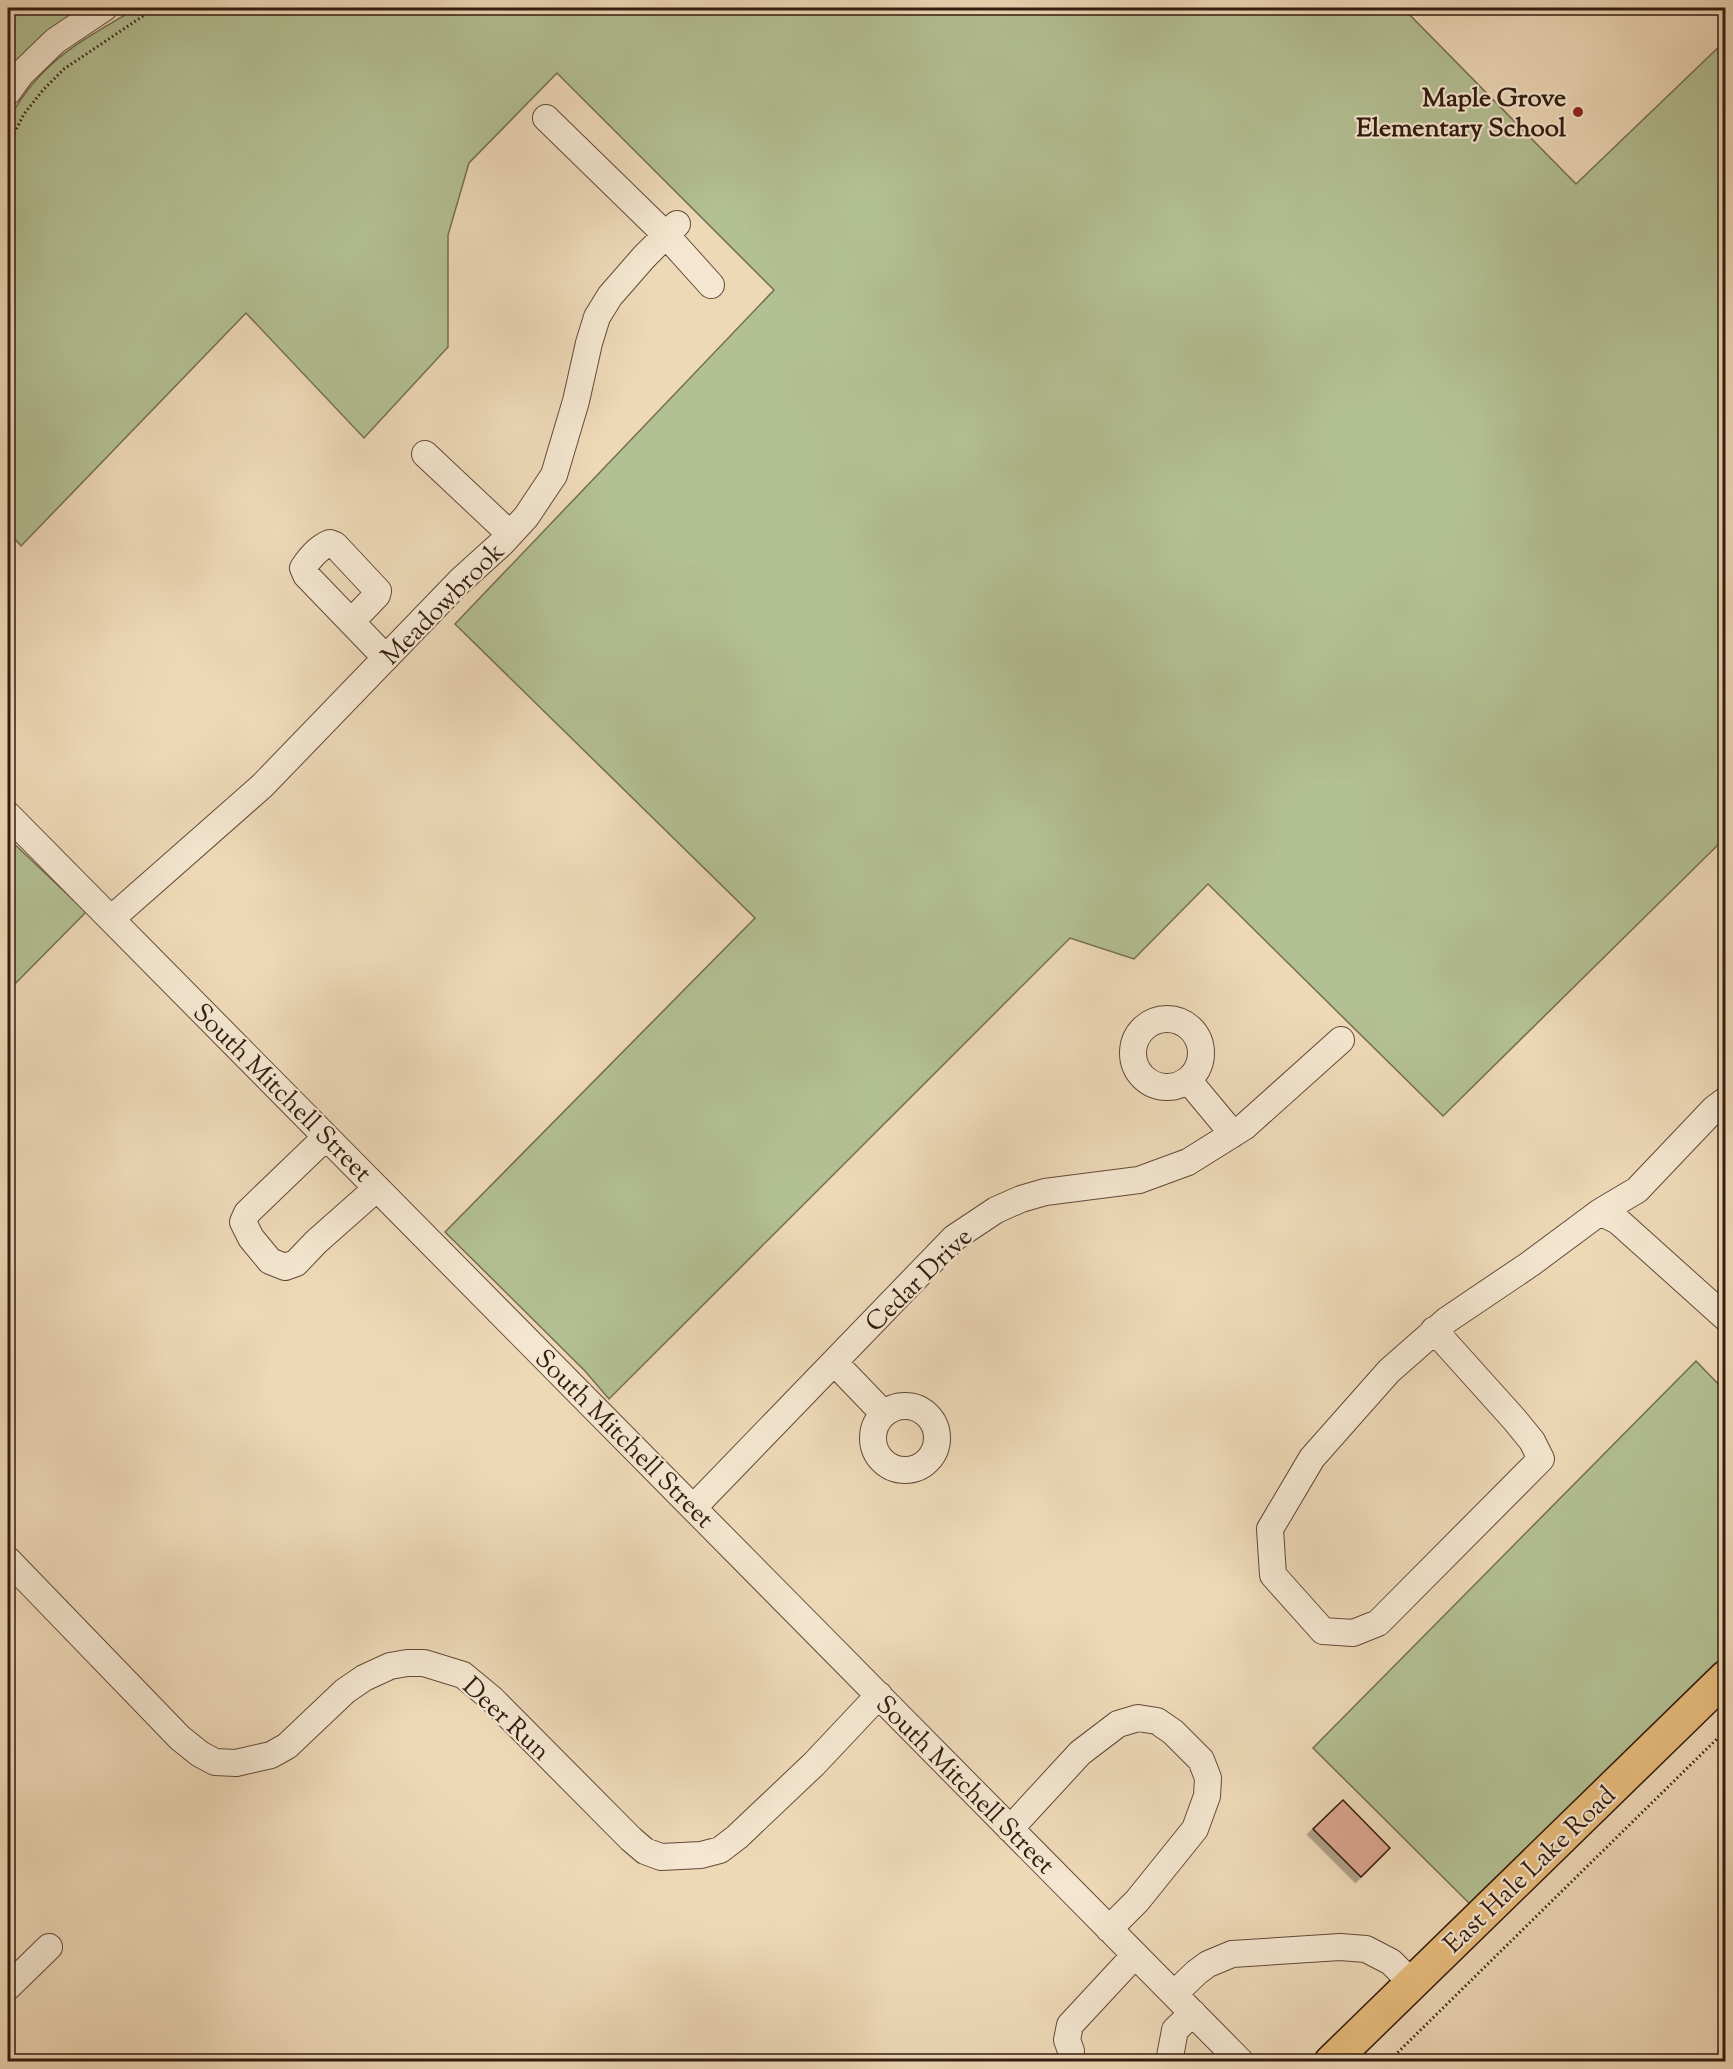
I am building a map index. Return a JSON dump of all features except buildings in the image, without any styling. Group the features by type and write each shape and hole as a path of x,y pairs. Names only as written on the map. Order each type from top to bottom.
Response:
{"main road":[{"name":"East Hale Lake Road","path":"1331,2061 1725,1677"}],"street":[{"path":"8,92 21,74 55,40 104,8"},
{"path":"546,118 672,229 711,285"},
{"name":"Meadowbrook","path":"111,919 262,786 460,581 510,534 543,494 554,475 576,401 597,316 610,296 672,229"},
{"path":"425,454 510,534"},
{"path":"351,622 386,658"},
{"name":"South Mitchell Street","path":"8,815 1241,2061"},
{"name":"Cedar Drive","path":"694,1507 954,1239 996,1210 1021,1199 1045,1192 1139,1180 1188,1162 1233,1134 1341,1040"},
{"path":"1188,1080 1233,1134"},
{"path":"1434,1330 1532,1440 1541,1459 1378,1623 1353,1633 1323,1631 1273,1575 1270,1529 1312,1458 1389,1371 1434,1330 1530,1264 1600,1212 1637,1190 1725,1100"},
{"path":"326,1137 248,1213 243,1222 251,1238 270,1260 285,1267 296,1263 376,1188"},
{"path":"1600,1212 1618,1221 1725,1318"},
{"path":"834,1362 884,1414"},
{"name":"Deer Run","path":"8,1560 180,1738 200,1754 216,1762 237,1763 271,1755 287,1746 345,1691 364,1678 390,1666 424,1663 463,1675 492,1699 645,1851 661,1857 702,1855 720,1850 737,1837 814,1764 879,1695"},
{"path":"1011,1829 1080,1753 1118,1725 1138,1718 1157,1721 1173,1732 1201,1760 1208,1778 1207,1796 1195,1829 1137,1901 1109,1929"},
{"path":"8,1987 49,1947"},
{"path":"1174,1994 1208,1964 1232,1954 1340,1947 1366,1949 1391,1962 1413,1983"},
{"path":"1071,2051 1066,2040 1070,2025 1135,1955"},
{"path":"1169,2061 1175,2030 1193,2013"}],"path":[{"path":"8,145 24,114 64,69 155,8"},
{"path":"1388,2061 1725,1730"}],"green space":[{"path":"8,8 94,8 8,82"},
{"path":"137,8 1403,8 1576,184 1725,41 1725,838 1443,1116 1208,884 1134,959 1070,938 609,1399 585,1371 445,1232 755,918 455,624 774,290 557,73 469,163 448,235 448,347 364,438 246,313 21,546 8,531 8,120 33,84 60,57"},
{"path":"8,838 86,912 8,991"},
{"path":"1696,1361 1725,1391 1725,1661 1474,1908 1313,1748"}],"place":[{"name":"Maple Grove Elementary School","path":"1578,112"}]}
